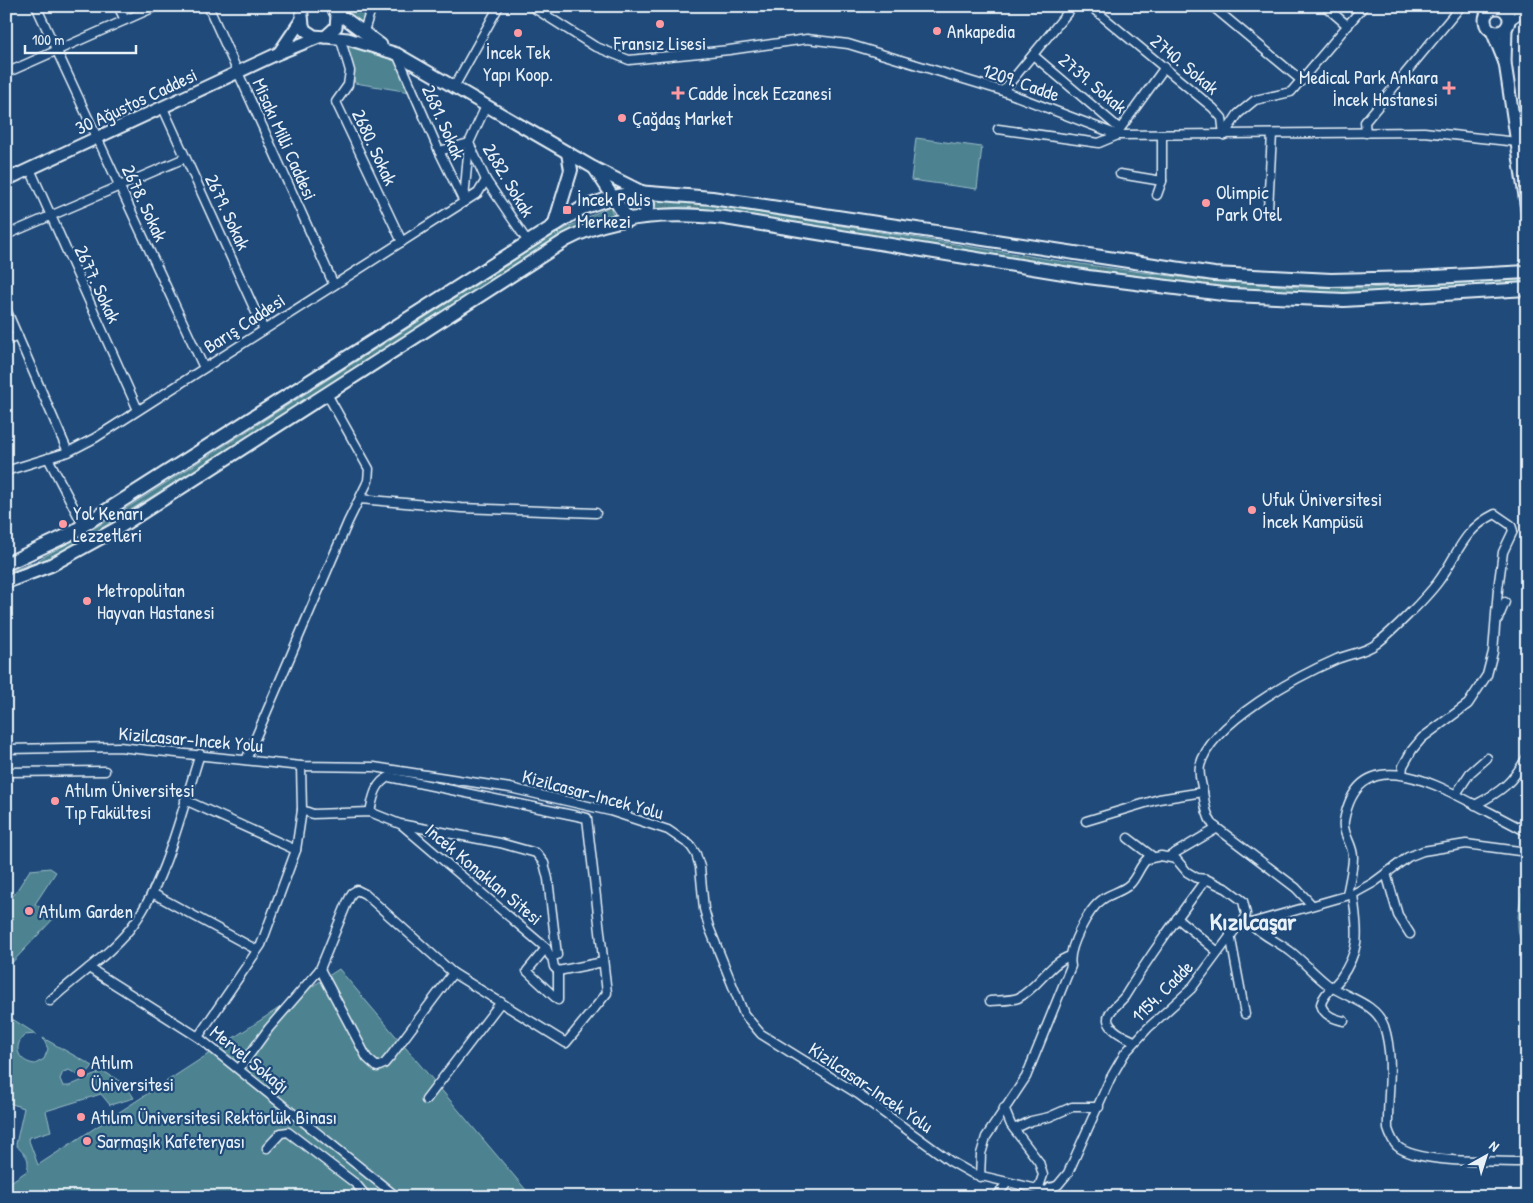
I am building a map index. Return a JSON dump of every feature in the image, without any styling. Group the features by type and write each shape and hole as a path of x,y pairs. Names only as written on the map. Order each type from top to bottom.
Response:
{"main road":[{"path":"1505,63 1508,16 1500,8 1483,10 1485,24 1492,31 1505,63 1521,143 1527,210"},
{"path":"333,9 386,49"},
{"path":"322,37 336,27 333,9"},
{"name":"30 Ağustos Caddesi","path":"279,53 304,11"},
{"path":"304,11 309,34 340,38 386,49 397,54 594,168 642,192 648,204 645,217"},
{"path":"1492,31 1499,32 1507,25"},
{"name":"30 Ağustos Caddesi","path":"6,180 238,74 279,53 322,37"},
{"path":"554,226 571,170 568,153"},
{"path":"594,168 628,220"},
{"path":"6,564 47,546 83,525 582,208 613,197 642,192 712,198 1214,274 1331,280 1527,272"},
{"path":"6,582 51,565 118,528 566,240 587,230 628,220 685,214 725,218 1088,278 1231,295 1344,300 1527,289"}],"street":[{"name":"2678. Sokak","path":"36,6 204,368"},
{"path":"118,6 125,20"},
{"path":"6,73 157,6"},
{"name":"Misakı Milli Caddesi","path":"208,6 334,285"},
{"path":"364,31 372,6"},
{"path":"454,87 499,6"},
{"name":"1209. Cadde","path":"531,6 594,46 629,60 729,50 806,39 848,44 1003,91 1118,135 1424,132 1521,143"},
{"path":"1003,91 1073,6"},
{"name":"2740. Sokak","path":"1090,6 1213,108 1222,118 1224,134"},
{"path":"1212,6 1302,81"},
{"path":"1325,6 1348,26"},
{"path":"1224,134 1238,114 1255,100 1290,92 1302,81 1364,6"},
{"path":"1366,133 1365,122 1461,6"},
{"path":"1500,8 1523,6"},
{"path":"1507,25 1527,9"},
{"name":"2680. Sokak","path":"340,38 350,71 348,85 336,102 402,242"},
{"name":"2681. Sokak","path":"397,54 439,151 464,202"},
{"name":"2739. Sokak","path":"1033,55 1120,129 1165,67"},
{"name":"2682. Sokak","path":"486,106 469,143 486,180 528,242"},
{"name":"2679. Sokak","path":"163,108 264,330"},
{"path":"998,128 1099,144 1118,135"},
{"path":"1268,209 1272,134"},
{"path":"1157,195 1162,181 1162,135"},
{"path":"439,151 469,143 464,202"},
{"path":"6,235 185,158"},
{"name":"2677. Sokak","path":"30,169 49,217 138,410"},
{"path":"1120,174 1162,181"},
{"name":"Barış Caddesi","path":"6,471 68,452 138,410 478,193 486,180"},
{"path":"6,309 68,452"},
{"path":"6,341 18,336"},
{"path":"246,760 368,481 369,469 327,394"},
{"path":"48,458 83,525"},
{"path":"360,499 461,508 596,513"},
{"path":"1311,904 1296,888 1237,842 1216,829 1208,816 1199,773 1200,764 1214,740 1251,707 1285,684 1338,659 1375,645 1438,582 1460,544 1480,521 1495,514 1511,525 1513,531 1503,552 1491,660 1487,675 1480,688 1459,713 1422,738 1406,759 1402,774"},
{"path":"1494,628 1505,602"},
{"name":"Kizilcasar-Incek Yolu","path":"6,748 119,747 301,766 374,767 500,786 610,811 668,830 690,845 696,854 700,867 704,909 709,927 744,1014 761,1034 858,1094 950,1161 980,1177 1051,1193"},
{"path":"50,1001 128,932 145,909 200,754"},
{"path":"1475,805 1499,793 1509,784 1527,756"},
{"path":"1456,794 1470,773 1487,758"},
{"path":"198,1037 257,950 296,850 302,810 301,766"},
{"path":"6,772 105,771"},
{"path":"1344,1021 1334,1019 1322,1008 1322,1000 1344,974 1358,940 1350,894 1354,858 1343,824 1350,799 1357,787 1374,777 1402,774 1422,779 1456,794 1527,832"},
{"path":"239,1069 269,1028 320,969 346,903 356,890 365,894 453,973 566,1043 607,993 587,818 389,777 378,786 370,812"},
{"path":"1086,822 1159,799 1203,792"},
{"path":"185,800 296,850"},
{"path":"302,810 314,814 370,812 400,824 500,842 528,850 539,856 548,879 557,955 552,957"},
{"name":"Incek Konaklan Sitesi","path":"400,824 546,948 558,971"},
{"path":"1170,856 1216,829"},
{"path":"1128,838 1153,857"},
{"name":"1154. Cadde","path":"1051,1193 1068,1173 1110,1079 1134,1041 1191,990 1230,934 1246,924 1266,920 1311,904 1350,894 1373,883 1408,857 1443,847 1466,844 1527,852"},
{"path":"980,1177 981,1154 986,1137 1026,1077 1072,966 1070,956 1087,918 1099,902 1129,885 1143,863 1153,857 1170,856 1176,858 1187,872 1197,878 1206,879 1227,889 1244,901 1246,924 1290,952 1332,987 1374,1011 1384,1027 1390,1062 1388,1129 1390,1137 1397,1146 1412,1153 1455,1161 1522,1162 1527,1156"},
{"path":"1386,873 1398,915 1410,934"},
{"path":"1134,1041 1112,1028 1108,1020 1110,1012 1120,1003 1146,959 1206,879"},
{"path":"152,893 257,950"},
{"path":"1178,918 1218,952"},
{"path":"1230,934 1245,1014"},
{"path":"546,948 527,971 558,1000 558,971 603,962"},
{"path":"990,1001 1016,998 1039,982 1063,959 1070,956"},
{"name":"Mervel Sokağı","path":"89,968 198,1037 397,1197"},
{"path":"320,969 367,1058 377,1067 384,1064 390,1057 453,973"},
{"path":"426,1100 501,1002"},
{"path":"1014,1129 1031,1121 1049,1117 1072,1106 1099,1107"},
{"path":"1004,1108 1014,1129 1038,1162 1043,1175 1038,1190"},
{"path":"266,1148 281,1133 288,1132 356,1184 367,1197"},
{"path":"996,1197 1007,1183"}],"green space":[{"path":"334,6 367,6 362,25"},
{"path":"344,40 398,60 410,92 355,83"},
{"path":"916,138 982,147 977,189 911,180"},
{"path":"654,199 712,205 1066,262 1193,279 1299,287 1369,288 1527,278 1527,283 1357,293 1295,292 1208,286 1061,266 707,209 683,207 656,209"},
{"path":"610,206 614,217 393,345 62,553 6,576 6,573 36,561 105,522 557,233"},
{"path":"50,868 56,872 35,904 55,917 6,969 6,907 30,870"},
{"path":"1527,875 1527,948 1519,934 1518,914"},
{"path":"339,969 532,1197 6,1197 6,1185 27,1171 28,1161 16,1144 24,1108 6,1102 6,1015 36,1034 25,1035 21,1039 18,1048 21,1057 29,1063 35,1064 44,1059 48,1049 43,1038 93,1066 87,1073 78,1075 69,1070 63,1072 60,1079 63,1086 69,1086 103,1071 125,1084 134,1098 110,1105 101,1094 46,1111 51,1131 28,1138 38,1165"}],"place":[{"name":"Fransız Lisesi","path":"660,24"},
{"name":"Ankapedia","path":"937,31"},
{"name":"İncek Tek Yapı Koop.","path":"518,33"},
{"name":"Medical Park Ankara İncek Hastanesi","path":"1449,88"},
{"name":"Cadde İncek Eczanesi","path":"678,93"},
{"name":"Çağdaş Market","path":"622,118"},
{"name":"Olimpic Park Otel","path":"1206,203"},
{"name":"İncek Polis Merkezi","path":"567,210"},
{"name":"Ufuk Üniversitesi İncek Kampüsü","path":"1252,510"},
{"name":"Yol Kenarı Lezzetleri","path":"63,524"},
{"name":"Metropolitan Hayvan Hastanesi","path":"87,601"},
{"name":"Atılım Üniversitesi Tıp Fakültesi","path":"55,801"},
{"name":"Atılım Garden","path":"29,911"},
{"name":"Atılım Üniversitesi","path":"81,1073"},
{"name":"Atılım Üniversitesi Rektörlük Binası","path":"81,1117"},
{"name":"Sarmaşık Kafeteryası","path":"87,1141"}],"district":[{"name":"Kızılcaşar","path":"1253,921"}]}
